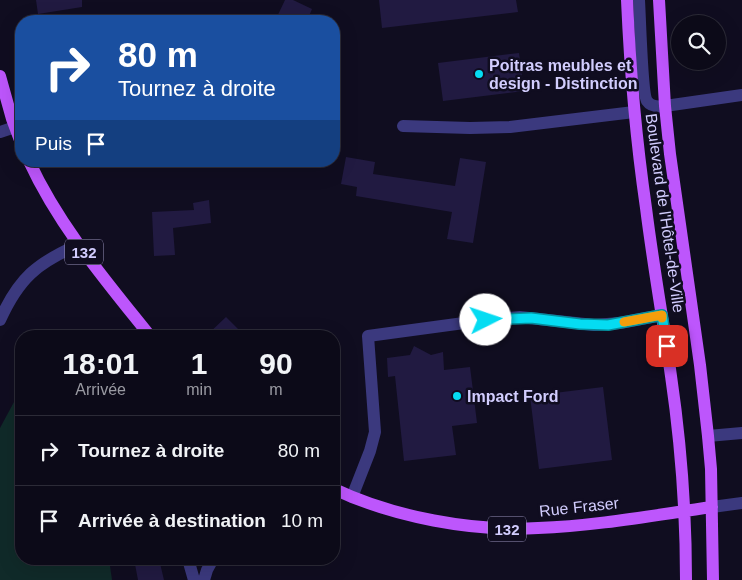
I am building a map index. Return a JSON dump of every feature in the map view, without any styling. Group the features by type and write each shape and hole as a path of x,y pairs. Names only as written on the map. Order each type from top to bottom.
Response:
{"main road":[{"name":"Boulevard de l'Hôtel-de-Ville","path":"627,0 634,112 646,208 673,387 682,472 686,580"},
{"name":"Boulevard de l'Hôtel-de-Ville","path":"659,0 665,106 708,436 712,507 713,580"},
{"path":"0,76 15,126"},
{"name":"132","path":"32,167 39,184 78,245 145,330"},
{"name":"Rue Fraser","path":"340,492 379,506 450,523 508,529 582,524 712,507"}],"street":[{"path":"639,0 646,100 651,105 665,106 742,95"},
{"path":"403,126 510,127 634,112"},
{"path":"0,132 15,126"},
{"path":"0,320 17,288 28,276 46,260 78,245"},
{"path":"352,497 370,451 375,432 368,336 486,320 520,318 594,325 620,323 662,315"},
{"path":"708,436 742,433"},
{"path":"712,507 742,503"},
{"path":"190,565 194,580"},
{"path":"204,580 209,565"}],"green space":[{"path":"15,400 15,565 110,565 112,580 0,580 0,428"}],"building":[{"path":"36,0 82,0 82,7 38,14"},
{"path":"285,0 293,0 312,9 310,15 278,15"},
{"path":"379,0 516,0 518,12 382,28"},
{"path":"519,53 524,91 443,101 438,63"},
{"path":"346,157 375,162 373,174 455,186 460,158 486,162 473,243 447,239 452,212 356,196 357,187 341,184"},
{"path":"209,200 211,223 173,228 175,255 154,256 152,212 194,210 193,203"},
{"path":"226,317 239,330 212,330"},
{"path":"414,346 431,355 443,352 444,370 470,367 477,423 452,426 456,455 404,461 395,376 388,377 387,358 410,355"},
{"path":"603,387 612,460 539,469 530,396"},
{"path":"135,565 160,565 164,580 138,580"}],"slow traffic":[{"path":"624,322 662,315 662,318"}],"place":[{"name":"Poitras meubles et design - Distinction","path":"479,74"},
{"name":"Impact Ford","path":"457,396"}],"route":[{"path":"486,320 531,318 580,324 608,325 662,315 667,346"}]}
